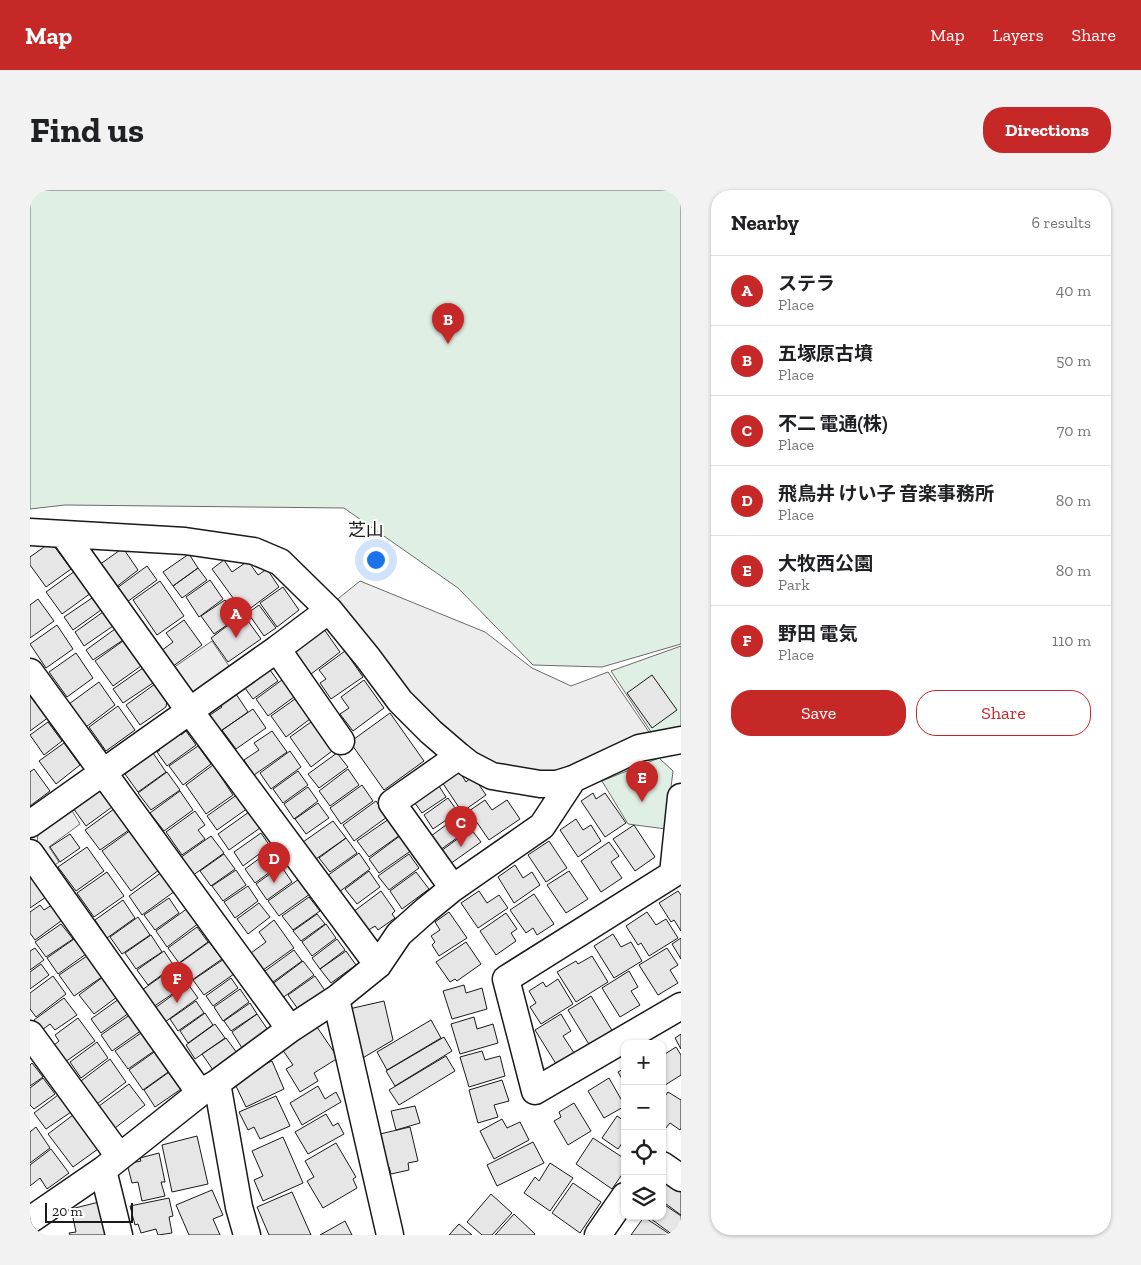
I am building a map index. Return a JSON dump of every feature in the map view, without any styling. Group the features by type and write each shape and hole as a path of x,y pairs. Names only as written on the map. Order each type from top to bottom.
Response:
{"street":[{"path":"30,532 184,542 254,551 280,562 329,610 368,658 400,702 430,732 459,756 469,764 492,776 514,781 556,784 573,779 639,748 681,742"},
{"path":"64,535 189,710 378,965"},
{"path":"30,824 189,710 277,650 329,610"},
{"path":"277,650 341,741"},
{"path":"30,672 290,1029"},
{"path":"453,888 392,802 459,756"},
{"path":"31,1218 111,1163 290,1029 336,999 378,965 399,934 453,888 542,826 573,779"},
{"path":"681,797 673,874 506,980 535,1091 681,1006"},
{"path":"30,853 209,1088 247,1235"},
{"path":"336,999 390,1235"},
{"path":"30,1034 111,1163 119,1235"},
{"path":"666,1169 681,1178"},
{"path":"598,1235 621,1202"}],"green space":[{"path":"30,190 681,190 681,644 602,667 533,665 458,588 344,508 65,505 30,509"},
{"path":"681,646 681,728 653,735 611,671"},
{"path":"659,758 673,771 666,829 628,824 602,781"}],"shaded area":[{"path":"360,581 485,632 532,668 571,686 608,672 651,735 634,738 566,767 549,772 487,764 426,719 334,602"},
{"path":"212,641 231,669 198,692 190,693 173,668"},
{"path":"71,809 80,824 49,847 59,862 52,867 37,844 38,833"}],"building":[{"path":"51,542 71,569 46,587 30,565 30,557"},
{"path":"123,548 138,570 115,588 99,565"},
{"path":"189,554 198,568 173,586 163,572"},
{"path":"224,560 232,572 248,561 258,575 267,569 279,587 244,613 212,569"},
{"path":"147,566 157,580 127,602 117,588"},
{"path":"198,568 207,580 182,598 173,586"},
{"path":"75,571 91,593 62,614 46,592"},
{"path":"210,580 223,599 199,617 186,597"},
{"path":"160,581 184,616 157,635 133,600"},
{"path":"283,587 299,610 277,627 260,603"},
{"path":"92,598 101,610 73,630 64,617"},
{"path":"38,599 54,621 30,638 30,605"},
{"path":"225,600 237,618 214,634 201,616"},
{"path":"259,605 276,628 264,636 248,613"},
{"path":"103,612 113,626 84,646 75,632"},
{"path":"243,614 261,639 228,662 211,638"},
{"path":"184,620 202,645 172,667 161,651 173,642 166,633"},
{"path":"57,625 73,649 46,668 30,644"},
{"path":"321,625 340,652 311,674 296,653 297,643"},
{"path":"115,629 123,640 93,660 86,650"},
{"path":"123,641 141,666 113,686 95,661"},
{"path":"345,651 363,677 331,699 320,683 326,679 319,670"},
{"path":"76,653 93,678 67,697 49,672"},
{"path":"267,666 278,681 253,699 242,684"},
{"path":"143,668 153,683 123,703 113,689"},
{"path":"652,675 677,710 652,728 627,693"},
{"path":"286,677 298,694 268,716 256,699"},
{"path":"364,680 384,708 353,731 340,714 349,708 341,697"},
{"path":"99,682 115,705 86,727 69,704"},
{"path":"155,684 167,700 166,707 140,725 126,705"},
{"path":"30,691 49,717 30,731"},
{"path":"234,691 248,712 221,731 210,715 222,707 218,702"},
{"path":"295,699 310,719 286,737 271,716"},
{"path":"118,706 135,730 106,751 89,727"},
{"path":"253,709 266,728 236,749 222,730"},
{"path":"390,713 424,761 384,790 350,742"},
{"path":"48,722 62,741 44,755 30,735"},
{"path":"311,722 332,751 311,767 290,737"},
{"path":"186,731 196,745 167,766 157,752 160,750 158,748 179,733 181,735"},
{"path":"272,731 287,752 254,775 244,760 259,750 254,743"},
{"path":"64,743 80,765 56,784 39,761"},
{"path":"198,746 211,764 183,785 169,766"},
{"path":"290,751 301,767 271,789 260,773"},
{"path":"153,753 166,772 138,792 125,774"},
{"path":"337,753 348,767 319,788 308,774"},
{"path":"213,765 233,795 206,814 186,785"},
{"path":"457,768 466,782 473,776 486,795 462,812 440,779"},
{"path":"34,769 50,791 30,806 30,772"},
{"path":"348,769 359,785 330,806 319,791"},
{"path":"298,771 308,785 283,803 273,789"},
{"path":"167,772 180,790 151,810 138,793"},
{"path":"437,783 446,797 422,813 412,799"},
{"path":"362,785 373,801 341,824 330,808"},
{"path":"308,787 318,801 294,819 284,804"},
{"path":"99,789 112,807 86,826 73,808"},
{"path":"180,791 193,810 164,831 150,813"},
{"path":"593,793 596,799 605,793 626,823 605,837 581,801"},
{"path":"238,794 248,808 217,830 207,816"},
{"path":"448,798 458,812 433,829 424,815"},
{"path":"485,800 492,810 507,800 520,819 489,840 469,811"},
{"path":"376,801 387,817 354,841 343,825"},
{"path":"318,803 329,818 306,834 295,819"},
{"path":"114,809 129,830 100,850 85,830"},
{"path":"195,811 205,825 198,830 205,839 182,855 166,832"},
{"path":"249,812 260,828 229,850 218,834"},
{"path":"461,814 471,828 440,850 431,836"},
{"path":"389,819 400,835 369,857 357,841"},
{"path":"576,819 583,830 591,825 601,841 578,857 560,830"},
{"path":"333,821 346,838 316,859 303,842"},
{"path":"634,825 655,857 635,871 613,839"},
{"path":"471,829 481,842 450,864 441,851"},
{"path":"131,830 159,870 131,891 102,851"},
{"path":"261,833 270,846 243,866 234,852"},
{"path":"70,834 80,848 60,862 50,847"},
{"path":"401,835 412,850 379,873 369,859"},
{"path":"211,836 224,853 192,876 180,858"},
{"path":"346,838 357,853 330,872 319,858"},
{"path":"549,841 567,868 546,882 528,855"},
{"path":"609,842 619,856 611,862 622,878 601,892 581,861"},
{"path":"87,847 104,871 76,891 58,867"},
{"path":"271,850 281,864 255,883 245,869"},
{"path":"359,853 370,869 339,892 327,876"},
{"path":"224,854 235,869 211,886 200,871"},
{"path":"409,854 419,868 389,890 378,876"},
{"path":"515,865 523,878 532,872 540,885 514,903 498,877"},
{"path":"281,866 292,882 267,900 256,884"},
{"path":"236,870 246,885 223,901 212,886"},
{"path":"369,871 380,887 357,904 345,889"},
{"path":"569,871 588,899 566,913 547,885"},
{"path":"107,872 124,896 94,917 77,893"},
{"path":"162,872 175,891 142,915 129,896"},
{"path":"416,872 429,889 402,909 390,891"},
{"path":"35,874 49,895 30,908 30,878"},
{"path":"299,879 310,894 279,916 268,901"},
{"path":"248,886 258,901 235,918 224,902"},
{"path":"381,891 395,911 392,914 395,918 378,930 375,926 367,931 353,912"},
{"path":"479,891 487,903 499,895 508,908 478,928 461,903"},
{"path":"678,891 681,895 681,931 674,920 671,922 659,903"},
{"path":"534,894 554,924 537,935 533,928 526,933 510,910"},
{"path":"309,897 320,911 293,930 282,916"},
{"path":"169,898 179,913 155,930 144,915"},
{"path":"123,900 135,918 107,938 95,920"},
{"path":"55,903 65,918 35,940 30,933 30,912 40,905 44,910"},
{"path":"259,903 270,917 248,934 237,919"},
{"path":"188,908 199,923 167,947 156,931"},
{"path":"449,912 467,938 439,956 432,945 435,942 431,936 440,930 435,922"},
{"path":"647,912 656,925 666,919 678,938 649,956 641,943 638,945 626,926"},
{"path":"506,913 517,929 511,933 516,941 496,955 480,931"},
{"path":"317,914 325,924 301,941 293,931"},
{"path":"138,917 150,935 122,954 110,937"},
{"path":"274,920 294,948 263,970 251,953 266,942 259,932"},
{"path":"61,924 73,939 46,957 35,942"},
{"path":"326,924 336,938 312,956 302,942"},
{"path":"197,927 208,942 179,963 168,948"},
{"path":"613,934 621,947 631,942 642,961 614,978 594,946"},
{"path":"151,935 162,952 136,969 125,953"},
{"path":"681,938 681,959 672,944"},
{"path":"74,939 86,954 58,974 47,958"},
{"path":"337,939 345,950 320,969 312,958"},
{"path":"209,942 222,959 192,980 180,963"},
{"path":"466,942 481,964 457,981 455,979 450,982 436,962"},
{"path":"35,948 44,960 30,970 30,951"},
{"path":"667,948 678,965 670,970 678,983 658,995 639,965"},
{"path":"294,950 302,961 273,982 265,971"},
{"path":"164,951 174,966 148,985 137,970"},
{"path":"346,951 356,965 331,983 320,969"},
{"path":"87,956 102,977 74,996 59,975"},
{"path":"592,956 608,982 576,1002 557,972 576,961 578,964"},
{"path":"224,959 234,974 204,995 193,980"},
{"path":"303,961 314,975 281,999 271,985"},
{"path":"41,964 49,975 30,989 30,972"},
{"path":"176,966 187,984 153,1007 142,990"},
{"path":"629,971 638,987 631,991 640,1005 620,1017 602,988"},
{"path":"53,976 66,994 36,1017 30,1009 30,993"},
{"path":"315,976 326,992 300,1012 288,995"},
{"path":"103,977 117,997 94,1014 79,995"},
{"path":"231,978 238,988 213,1006 206,996"},
{"path":"558,979 573,1004 541,1024 530,1007 536,1003 529,991 543,982 546,987"},
{"path":"188,984 198,998 165,1022 155,1008"},
{"path":"464,985 466,993 482,988 487,1009 452,1019 443,991"},
{"path":"240,989 249,1002 223,1021 214,1007"},
{"path":"591,996 613,1032 590,1046 568,1010"},
{"path":"64,998 77,1015 55,1030 50,1024 42,1030 34,1020"},
{"path":"119,999 129,1013 101,1033 91,1019"},
{"path":"196,1001 204,1013 178,1031 170,1019"},
{"path":"384,1001 393,1040 361,1059 349,1009"},
{"path":"250,1003 257,1014 231,1031 224,1021"},
{"path":"205,1013 213,1025 188,1043 180,1031"},
{"path":"131,1014 142,1030 112,1051 101,1035"},
{"path":"257,1014 268,1030 242,1048 232,1032"},
{"path":"561,1014 571,1031 563,1036 576,1056 558,1067 535,1030"},
{"path":"474,1017 477,1029 493,1024 498,1043 460,1054 451,1024"},
{"path":"78,1018 95,1041 65,1062 53,1046 59,1041 55,1035"},
{"path":"431,1020 441,1038 387,1070 377,1052"},
{"path":"215,1024 225,1038 195,1059 186,1045"},
{"path":"317,1027 338,1058 314,1073 318,1081 300,1092 286,1069 293,1065 282,1049"},
{"path":"144,1031 157,1049 128,1069 115,1051"},
{"path":"681,1034 681,1049 675,1038"},
{"path":"444,1037 452,1051 395,1086 386,1071"},
{"path":"226,1038 237,1053 213,1070 202,1054"},
{"path":"97,1042 108,1058 81,1078 70,1062"},
{"path":"676,1047 681,1055 681,1075 666,1084 666,1053"},
{"path":"157,1050 171,1070 143,1090 129,1070"},
{"path":"482,1051 485,1060 500,1056 505,1076 469,1087 460,1057"},
{"path":"446,1056 455,1071 399,1105 389,1090"},
{"path":"110,1059 126,1082 97,1104 81,1081"},
{"path":"272,1061 284,1089 246,1107 235,1084 243,1081 242,1078 255,1072 254,1069"},
{"path":"32,1063 43,1077 30,1086 30,1065"},
{"path":"172,1070 184,1087 155,1107 144,1090"},
{"path":"43,1078 55,1094 34,1109 30,1105 30,1088"},
{"path":"609,1078 621,1099 621,1108 604,1118 588,1091"},
{"path":"502,1080 509,1101 494,1105 498,1117 478,1123 469,1090"},
{"path":"129,1084 145,1105 115,1128 99,1106"},
{"path":"318,1086 325,1099 336,1092 341,1102 302,1125 290,1103"},
{"path":"668,1092 681,1100 680,1130 670,1123 666,1128 666,1095"},
{"path":"58,1095 71,1112 46,1129 34,1113"},
{"path":"276,1096 290,1126 260,1139 254,1127 248,1130 239,1112"},
{"path":"574,1103 591,1131 568,1145 554,1121 561,1117 559,1112"},
{"path":"415,1106 420,1123 396,1130 391,1111"},
{"path":"326,1114 333,1126 338,1123 344,1134 308,1154 295,1132"},
{"path":"73,1115 98,1149 73,1167 48,1134"},
{"path":"617,1116 621,1119 621,1145 618,1149 602,1138"},
{"path":"502,1119 507,1128 520,1122 529,1140 494,1159 480,1131"},
{"path":"36,1127 50,1148 30,1163 30,1132"},
{"path":"410,1127 418,1161 408,1163 409,1170 391,1174 380,1134"},
{"path":"197,1136 208,1184 172,1192 162,1145"},
{"path":"283,1137 303,1183 263,1201 254,1180 263,1176 252,1151"},
{"path":"593,1138 621,1156 621,1176 612,1189 576,1164"},
{"path":"533,1142 544,1163 497,1186 487,1165"},
{"path":"336,1143 356,1177 353,1179 357,1188 323,1208 307,1181 314,1177 305,1161"},
{"path":"51,1149 69,1173 47,1189 40,1178 30,1186 30,1165"},
{"path":"159,1153 165,1182 161,1182 165,1196 142,1201 138,1182 132,1183 127,1164 141,1161 140,1158"},
{"path":"550,1163 573,1178 550,1211 524,1193 535,1177 539,1181"},
{"path":"668,1179 681,1188 681,1215 666,1204 666,1182"},
{"path":"573,1183 601,1202 580,1233 552,1213"},
{"path":"212,1190 223,1215 213,1219 220,1235 189,1235 176,1205"},
{"path":"292,1192 311,1235 269,1235 257,1207"},
{"path":"491,1194 512,1213 492,1235 482,1235 467,1222"},
{"path":"169,1198 173,1216 169,1217 172,1233 158,1235 156,1229 141,1233 138,1224 135,1225 130,1206"},
{"path":"99,1202 106,1235 70,1235 69,1233 76,1232 71,1209"},
{"path":"666,1206 681,1216 681,1235 673,1235 652,1220 666,1220"},
{"path":"514,1214 535,1234 534,1235 495,1235"},
{"path":"642,1220 648,1220 671,1235 631,1235"},
{"path":"345,1221 352,1235 320,1235"},
{"path":"459,1224 472,1235 449,1235"}],"place":[{"name":"五塚原古墳","path":"448,344"},
{"name":"ステラ","path":"236,638"},
{"name":"大牧西公園","path":"642,802"},
{"name":"不二 電通(株)","path":"461,847"},
{"name":"飛鳥井 けい子 音楽事務所","path":"274,883"},
{"name":"野田 電気","path":"177,1003"}],"district":[{"name":"芝山","path":"366,530"}]}
